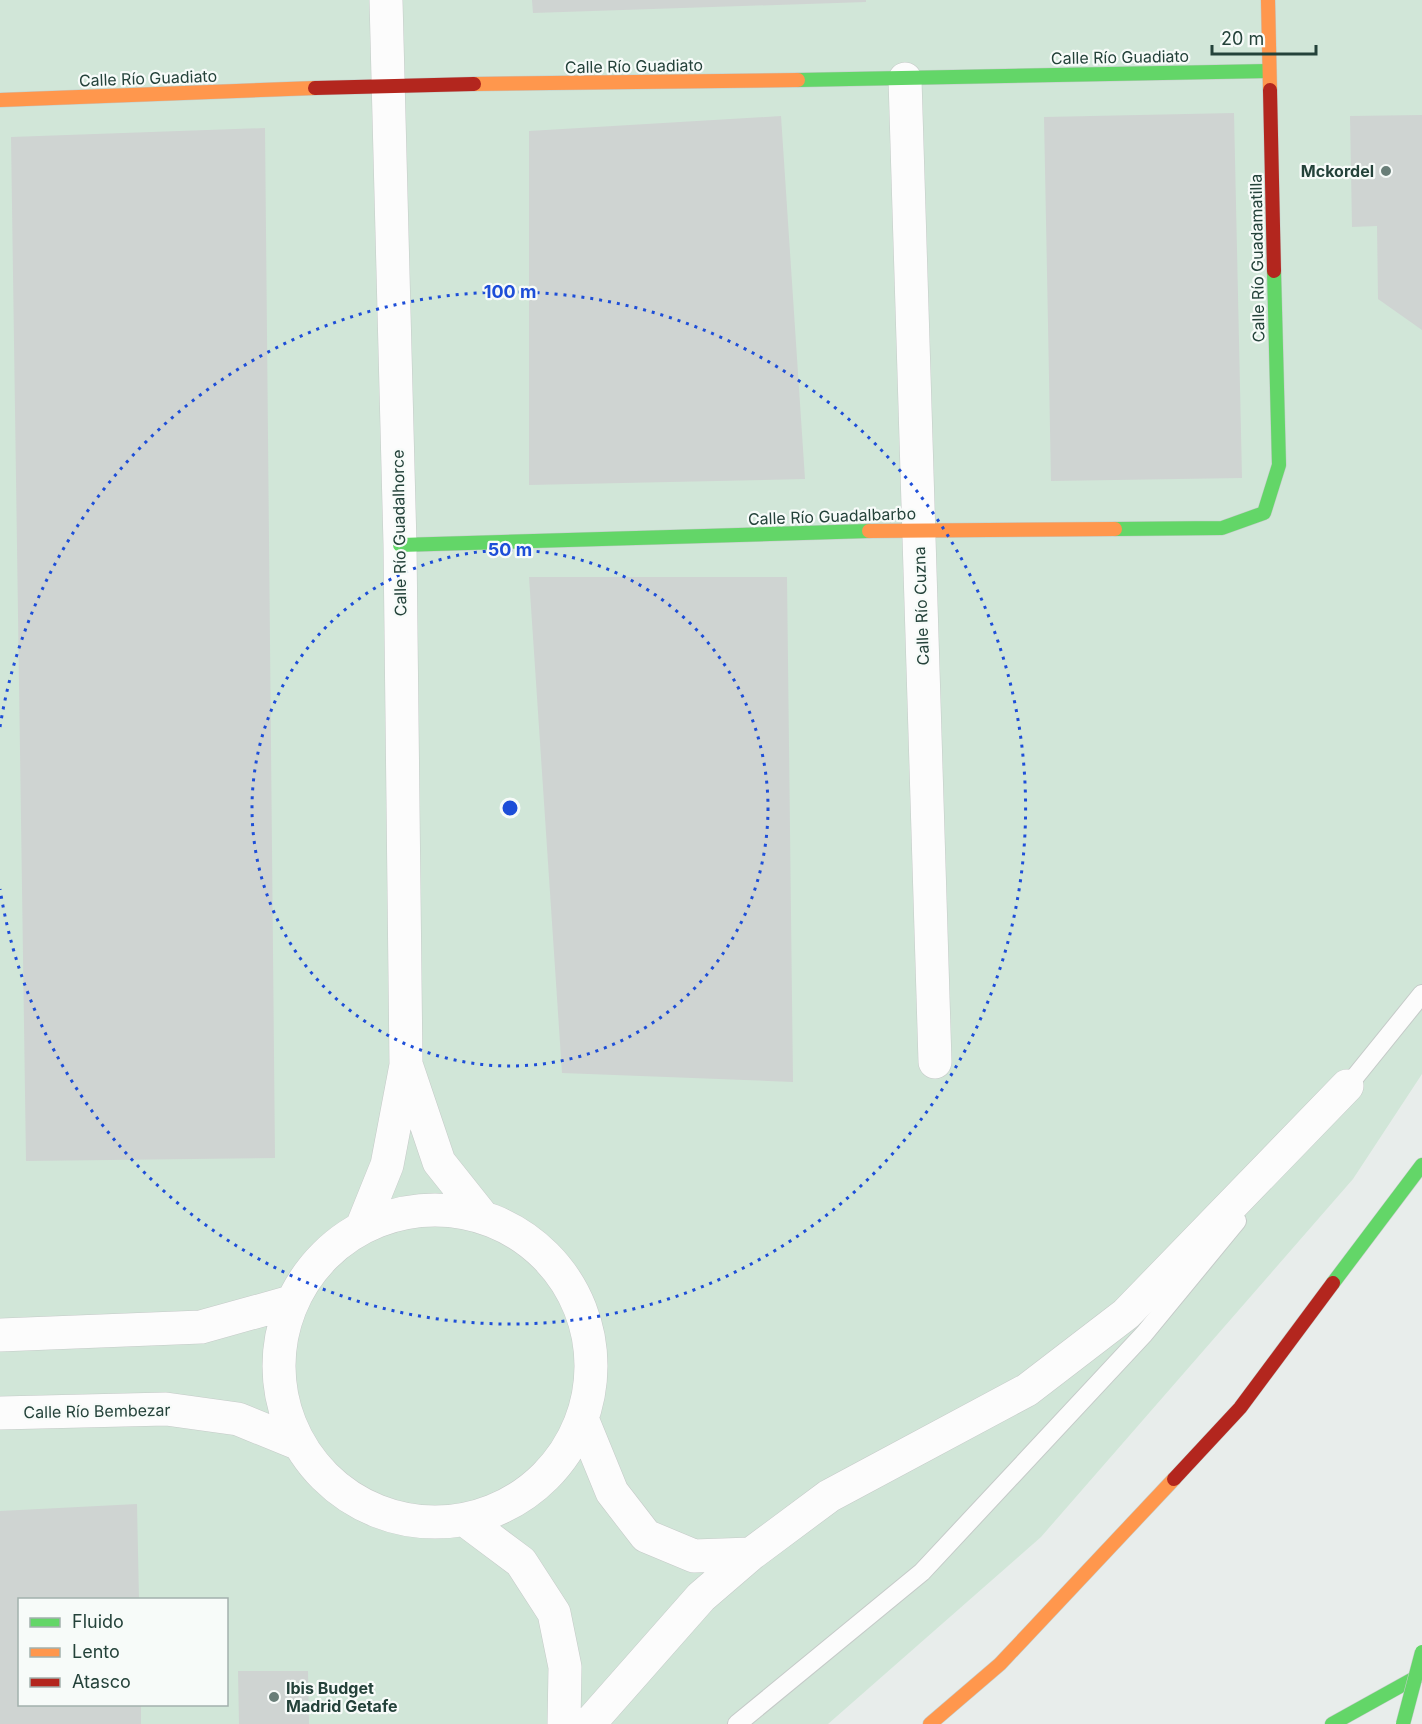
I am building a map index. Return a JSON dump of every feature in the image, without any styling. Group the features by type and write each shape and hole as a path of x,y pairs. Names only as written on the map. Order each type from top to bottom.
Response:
{"main road":[{"name":"Calle Río Guadamatilla","path":"1264,513 1279,465 1268,0"},
{"name":"Calle Río Guadiato","path":"0,100 388,85 905,79 1269,70"},
{"name":"Calle Río Guadalbarbo","path":"400,545 918,530 1222,528 1264,513"},
{"path":"930,1724 1000,1664 1240,1408 1422,1165"},
{"path":"1403,1724 1422,1652"},
{"path":"1332,1724 1422,1674"}],"street":[{"name":"Calle Río Guadalhorce","path":"362,1227 387,1165 406,1065 400,545 386,0"},
{"name":"Calle Río Cuzna","path":"905,79 935,1062"},
{"name":"Calle Río Guadalhorce","path":"406,1065 439,1162 482,1216"},
{"path":"589,1724 701,1597 750,1554 829,1496 1027,1390 1125,1314 1347,1086"},
{"path":"444,1209 482,1216 521,1234 553,1262 576,1296 590,1339 592,1383 583,1421 564,1457 535,1487 504,1507 465,1520 418,1522 365,1507 326,1479 297,1443 281,1399 278,1350 291,1302 321,1258 362,1227 403,1212 444,1209"},
{"path":"0,1335 201,1327 291,1302"},
{"name":"Calle Río Bembezar","path":"0,1413 166,1409 238,1419 297,1443"},
{"path":"583,1421 612,1492 646,1536 694,1556 750,1554"},
{"path":"465,1520 521,1562 554,1612 565,1667 564,1724"}],"lane":[{"path":"737,1724 922,1572 1144,1334 1422,994"}],"green space":[{"path":"0,0 1422,0 1422,1074 1353,1179 1041,1537 828,1724 0,1724"}],"building":[{"path":"532,0 866,0 866,2 533,13"},
{"path":"1234,113 1242,478 1051,481 1044,117"},
{"name":"Mckordel","path":"1422,115 1422,330 1378,299 1377,226 1352,227 1350,116"},
{"path":"781,116 805,479 529,485 529,131"},
{"path":"265,128 275,1158 26,1161 11,137"},
{"path":"529,577 787,577 793,1082 562,1073"},
{"path":"137,1504 139,1598 18,1598 18,1706 141,1706 141,1724 0,1724 0,1511"},
{"name":"Ibis Budget Madrid Getafe","path":"238,1671 308,1671 309,1724 239,1724"}],"traffic: fast":[{"path":"798,80 1269,71"},
{"path":"1115,529 1222,528 1264,513 1279,465 1274,271"},
{"path":"400,545 869,531"},
{"path":"1333,1283 1422,1165"},
{"path":"1403,1724 1422,1652"},
{"path":"1332,1724 1422,1674"}],"traffic: slow":[{"path":"1268,0 1270,90"},
{"path":"474,84 798,80"},
{"path":"0,100 315,88"},
{"path":"869,531 1115,529"},
{"path":"930,1724 1000,1664 1174,1479"}],"traffic: jam":[{"path":"315,88 474,84"},
{"path":"1270,90 1274,271"},
{"path":"1174,1479 1240,1408 1333,1283"}],"place":[{"name":"Mckordel","path":"1386,171"},
{"name":"Ibis Budget Madrid Getafe","path":"274,1697"}]}
